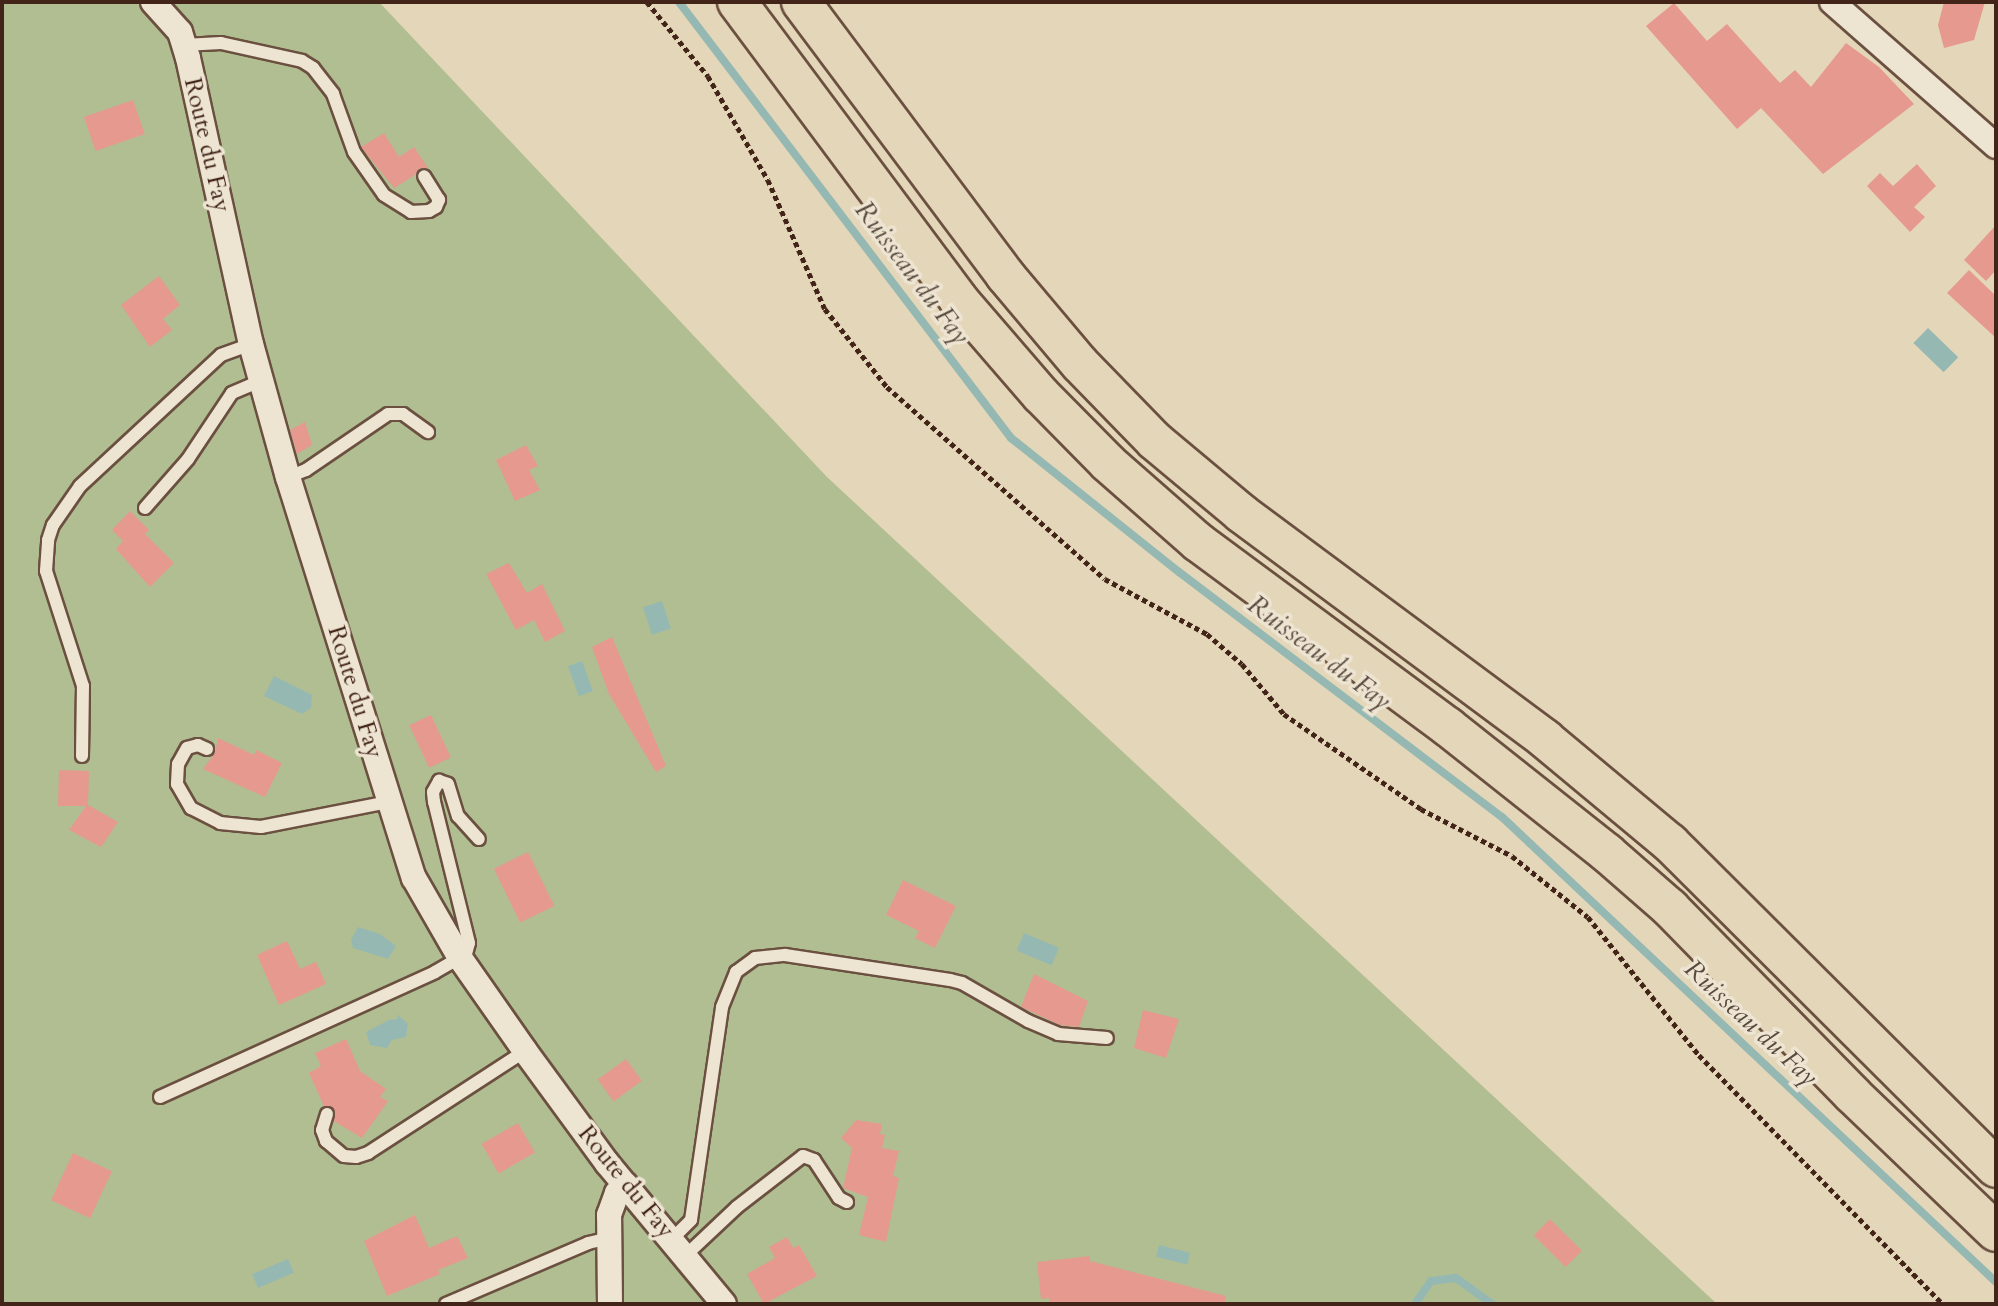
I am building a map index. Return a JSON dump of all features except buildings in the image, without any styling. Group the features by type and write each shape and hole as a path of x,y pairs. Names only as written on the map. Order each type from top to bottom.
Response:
{"highway":[{"path":"737,2 958,299 1041,395 1108,463 1198,542 1448,727 1607,853 1670,908 1852,1094 1996,1232"},
{"path":"801,2 1005,275 1080,364 1155,441 1241,513 1545,739 1670,843 1996,1168"}],"street":[{"name":"Route du Fay","path":"153,2 169,16 184,45 251,344 288,477 414,878 460,958 525,1051 626,1185 724,1304"},
{"path":"1832,2 1996,146"},
{"path":"610,1304 611,1204 626,1185"}],"lane":[{"path":"184,45 221,43 302,61 313,68 333,94 354,152 384,195 411,212 429,211 436,207 439,200 424,176"},
{"path":"82,756 83,685 46,571 48,540 53,525 80,486 191,382 222,355 251,344"},
{"path":"145,508 188,459 232,393 262,380"},
{"path":"288,477 306,470 388,414 403,414 428,432"},
{"path":"207,749 198,745 187,748 178,764 177,784 191,808 220,823 261,827 388,802"},
{"path":"160,1097 460,958 470,949 434,802 433,792 439,781 448,783 458,816 479,839"},
{"path":"678,1247 691,1220 720,1020 729,986 743,964 755,958 785,955 950,980 962,983 1028,1021 1058,1034 1107,1038"},
{"path":"327,1114 322,1130 326,1141 344,1156 356,1157 368,1153 525,1051"},
{"path":"678,1247 803,1156 814,1160 839,1198 847,1202"},
{"path":"446,1304 588,1243 610,1238"}],"path":[{"path":"647,2 708,76 768,180 825,309 887,387 1105,579 1208,634 1242,664 1284,714 1421,809 1512,856 1588,918 1699,1055 1943,1304"}],"green space":[{"path":"2,2 379,2 827,477 1717,1304 2,1304"}],"water":[{"path":"1928,328 1958,357 1944,372 1913,343"},
{"path":"662,601 671,629 652,635 643,607"},
{"path":"582,661 593,691 579,696 568,666"},
{"path":"274,676 312,695 311,708 302,714 264,696"},
{"path":"358,927 380,934 396,946 388,959 353,948 351,940"},
{"path":"1024,933 1059,948 1052,965 1017,950"},
{"path":"397,1014 408,1024 406,1037 392,1040 387,1048 370,1045 366,1032 389,1020 398,1019"},
{"path":"1159,1245 1190,1253 1187,1264 1156,1257"},
{"path":"288,1259 294,1273 258,1288 252,1274"}],"waterway":[{"name":"Ruisseau du Fay","path":"679,2 1011,438 1179,572 1502,817 1996,1282"},
{"path":"1415,1304 1431,1281 1456,1278 1492,1304"}]}
